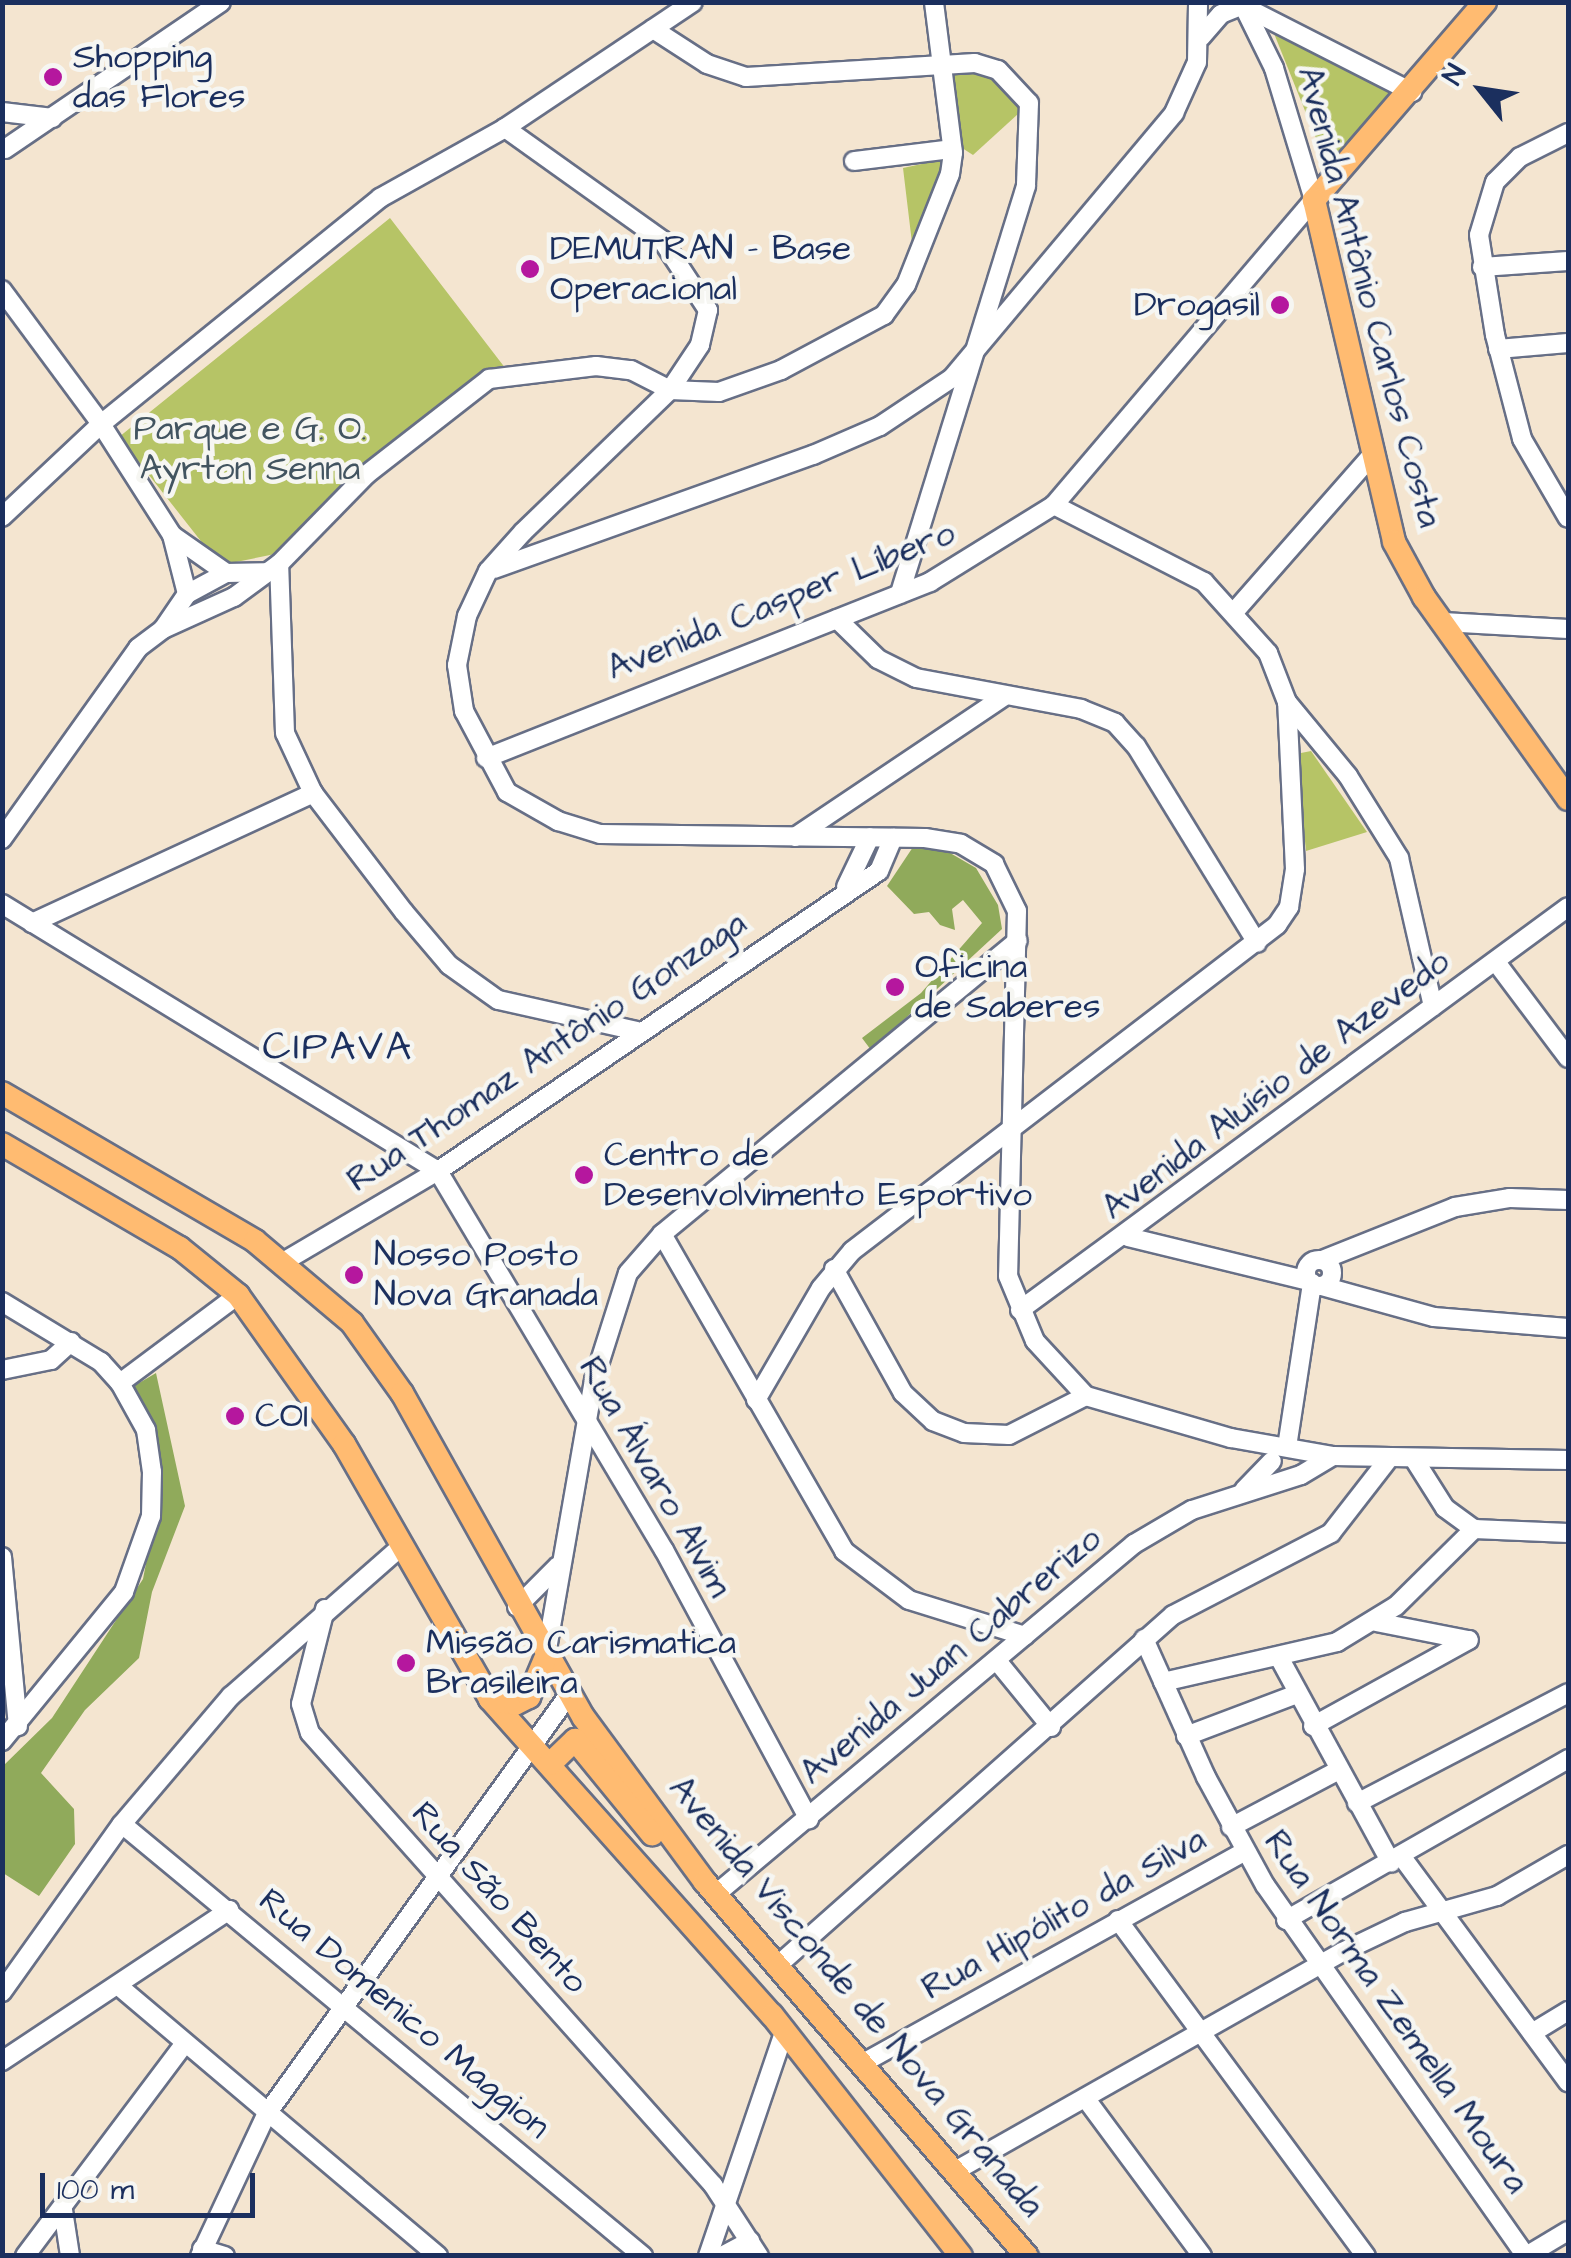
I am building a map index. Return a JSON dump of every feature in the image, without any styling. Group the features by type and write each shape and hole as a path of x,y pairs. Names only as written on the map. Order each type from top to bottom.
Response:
{"main road":[{"path":"1314,200 1412,92 1485,2"},
{"name":"Avenida Antônio Carlos Costa","path":"1314,200 1394,542 1442,622 1568,800"},
{"name":"Avenida Visconde de Nova Granada","path":"2,1093 285,1261 382,1360 568,1696 711,1888 1027,2256"},
{"path":"2,1144 180,1248 238,1295 312,1394 490,1699 785,2030 960,2256"},
{"path":"490,1699 523,1702 534,1692 546,1659"},
{"path":"550,1764 569,1741 577,1741 680,1868 711,1888"}],"street":[{"path":"4,150 220,2"},
{"path":"2,518 101,424 380,198 505,128 694,2"},
{"path":"163,629 234,598 272,568 388,455 489,379 596,366 630,370 670,390 695,396 748,383 884,315 906,285 950,174 952,149 934,2"},
{"path":"488,571 854,438 934,392 974,357 1174,113 1189,88 1200,40 1198,2"},
{"path":"1200,40 1221,14 1241,4 1412,92"},
{"name":"Avenida Antônio Carlos Costa","path":"1241,4 1274,68 1314,200"},
{"path":"653,30 707,64 746,78 975,64 998,70 1029,104 1032,124 1026,186 900,594"},
{"path":"2,113 53,118"},
{"path":"2,113 10,126 4,150"},
{"path":"505,128 662,240 697,285 708,310 705,333 670,390 488,571 467,616 458,665 464,711 507,792 575,828 625,836 894,838 941,840 980,851 1009,885 1018,941 1005,1246 1020,1310 1046,1356 1086,1396 1127,1412 1277,1452 1308,1451 1387,1460 1568,1460"},
{"path":"1568,133 1520,157 1495,182 1480,216 1482,267 1498,349 1532,466 1568,518"},
{"path":"854,161 952,149"},
{"name":"Avenida Casper Líbero","path":"486,758 900,594 977,557 1054,505 1314,200"},
{"path":"1482,267 1568,261"},
{"path":"2,290 101,424 172,536 187,594"},
{"path":"1498,349 1568,343"},
{"path":"1235,611 1371,456"},
{"path":"1054,505 1159,554 1235,611 1268,653 1287,702 1348,776 1400,858 1433,1006"},
{"path":"172,536 226,573"},
{"path":"2,839 114,674 163,629 187,594 226,573 272,568"},
{"path":"272,568 281,712 314,792 464,979 518,1008 637,1031"},
{"path":"837,619 898,671 1081,709 1115,723 1136,746 1257,943"},
{"path":"1442,622 1568,628"},
{"path":"796,837 1005,696"},
{"path":"756,1400 834,1269 1007,1131 1257,943 1288,907 1294,884 1287,702"},
{"path":"32,923 314,792"},
{"name":"Rua Thomaz Antônio Gonzaga","path":"843,892 870,837"},
{"name":"Rua Thomaz Antônio Gonzaga","path":"285,1261 438,1171 637,1031 885,866 894,838"},
{"path":"2,904 438,1171"},
{"name":"Avenida Aluísio de Azevedo","path":"1020,1310 1128,1237 1568,907"},
{"path":"546,1659 586,1424 616,1297 662,1234 1018,941"},
{"path":"1496,962 1568,1058"},
{"name":"Rua Álvaro Alvim","path":"438,1171 664,1550 810,1819"},
{"path":"1276,1483 1277,1452 1320,1276 1362,1240 1480,1202 1568,1200"},
{"path":"662,1234 826,1528 862,1569 929,1609 1026,1636"},
{"path":"1128,1237 1320,1276 1363,1298 1487,1326 1568,1328"},
{"path":"834,1269 904,1393 933,1422 964,1434 1009,1435 1086,1396"},
{"path":"120,1383 238,1295"},
{"path":"2,1302 70,1342 120,1383 146,1430 152,1472 145,1540 110,1616 2,1742"},
{"path":"2,1370 51,1360 70,1342"},
{"path":"1301,1475 1308,1451"},
{"name":"Avenida Juan Cabrerizo","path":"1243,1491 1277,1452"},
{"name":"Avenida Juan Cabrerizo","path":"711,1888 810,1819 1150,1534 1243,1491 1301,1475 1332,1456"},
{"path":"1414,1459 1445,1508 1474,1528 1568,1533"},
{"path":"777,1966 1051,1726 1144,1639 1195,1600 1314,1547 1346,1518 1387,1460"},
{"path":"1163,1682 1280,1659 1337,1642 1376,1622 1474,1528"},
{"path":"2,1992 122,1824 231,1696 324,1609 403,1545"},
{"path":"3,1559 18,1726"},
{"path":"517,1607 560,1562"},
{"name":"Rua São Bento","path":"324,1609 301,1704 303,1719 327,1754 727,2202 754,2248"},
{"path":"1313,1726 1469,1640 1376,1622"},
{"name":"Rua Norma Zemella Moura","path":"1144,1639 1231,1827 1286,1920 1526,2256"},
{"path":"1280,1659 1357,1803 1568,2082"},
{"path":"998,1662 1051,1726"},
{"path":"1357,1803 1568,1692"},
{"path":"1186,1736 1297,1694"},
{"path":"225,2256 201,2252 266,2114 568,1696"},
{"path":"1286,1920 1568,1759"},
{"path":"1231,1827 1338,1771"},
{"name":"Rua Domenico Maggion","path":"122,1824 643,2256"},
{"name":"Rua Hipólito da Silva","path":"862,2063 1244,1852"},
{"path":"957,2170 1405,1922 1497,1896 1568,1855"},
{"path":"2,2061 121,1988 230,1910"},
{"path":"1118,1920 1366,2256"},
{"path":"121,1988 426,2251"},
{"path":"1532,2033 1568,2011"},
{"path":"708,2256 785,2030"},
{"path":"24,2256 63,2210 185,2043"},
{"path":"1086,2099 1202,2256"},
{"path":"63,2210 70,2256"},
{"path":"1526,2256 1568,2231"},
{"path":"722,2256 754,2248"}],"green space":[{"path":"1271,26 1403,94 1330,173"},
{"path":"973,70 993,74 1028,105 973,155 959,146 953,75"},
{"path":"950,158 939,179 912,243 903,168"},
{"name":"Parque e G. O. Ayrton Senna","path":"390,218 509,373 326,506 275,554 231,563 215,559 119,437"},
{"path":"1311,751 1367,832 1306,851 1296,754"},
{"path":"913,847 945,850 976,868 998,905 1002,929 871,1050 862,1038 921,993 982,923 963,900 952,909 955,930 940,925 929,912 914,914 887,886"},
{"path":"156,1373 185,1506 152,1592 139,1658 85,1710 41,1773 74,1809 75,1844 39,1896 3,1873 2,1767 52,1718 143,1579 159,1496 157,1448 134,1386"}],"place":[{"name":"Shopping das Flores","path":"53,77"},
{"name":"DEMUTRAN - Base Operacional","path":"530,269"},
{"name":"Drogasil","path":"1280,305"},
{"name":"Oficina de Saberes","path":"895,987"},
{"name":"Centro de Desenvolvimento Esportivo","path":"584,1175"},
{"name":"Nosso Posto Nova Granada","path":"354,1275"},
{"name":"COI","path":"235,1416"},
{"name":"Missão Carismatica Brasileira","path":"406,1663"}],"district":[{"name":"CIPAVA","path":"338,1048"}]}
